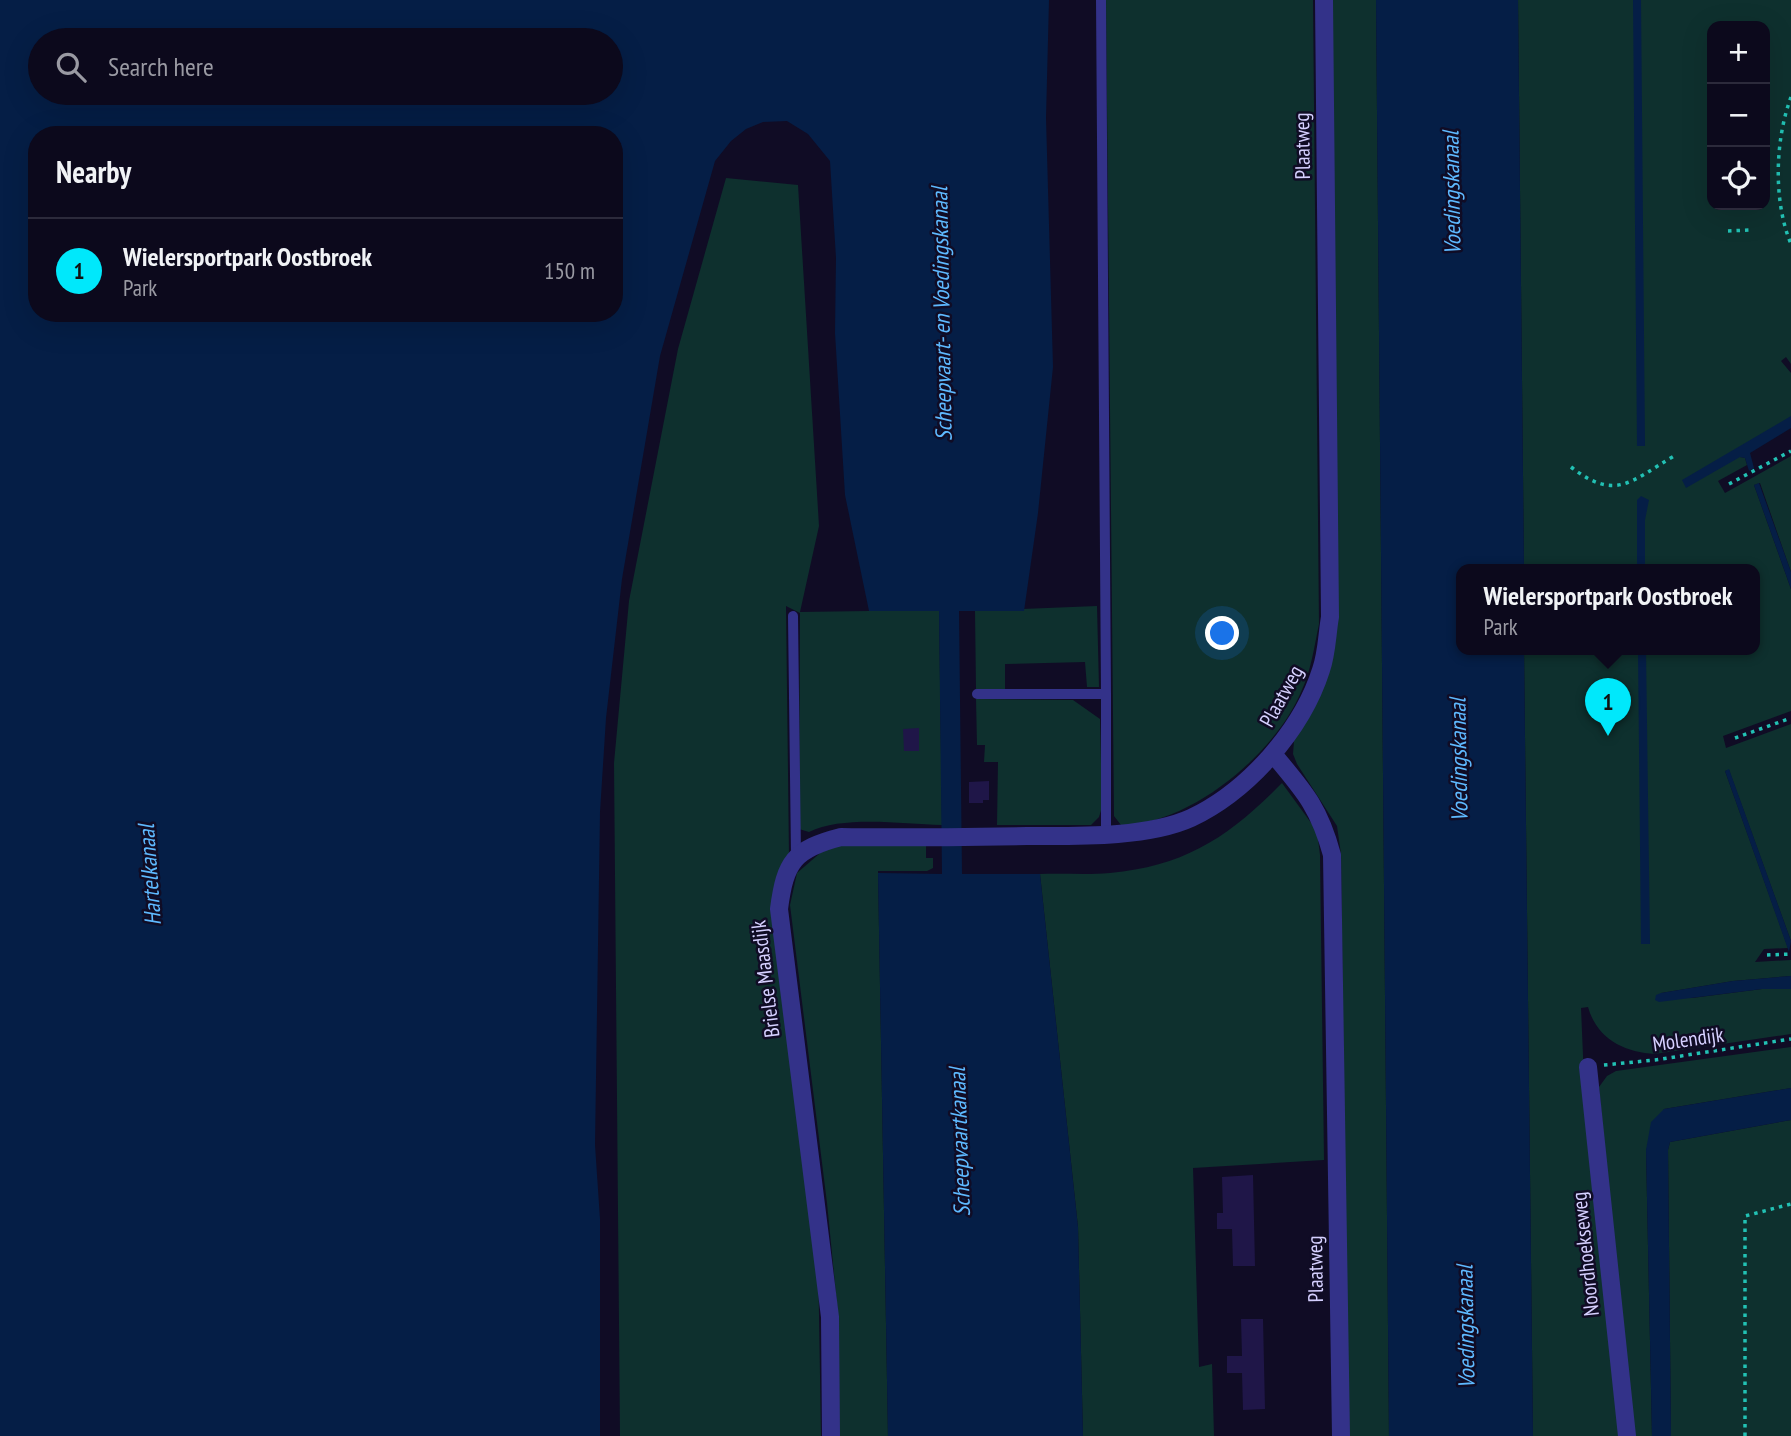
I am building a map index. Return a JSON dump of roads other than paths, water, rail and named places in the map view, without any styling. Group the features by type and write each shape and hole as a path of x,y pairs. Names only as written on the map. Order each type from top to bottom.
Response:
{"street":[{"name":"Plaatweg","path":"1324,0 1329,617 1322,669 1295,725 1273,754 1311,799 1324,825 1332,855 1341,1436"},
{"path":"796,856 817,843 841,837 1106,835 1152,829 1189,819 1228,796 1273,754"},
{"name":"Brielse Maasdijk","path":"796,856 783,880 779,909 830,1317 831,1436"},
{"name":"Noordhoekseweg","path":"1588,1067 1627,1436"}],"lane":[{"path":"1101,0 1106,835"},
{"path":"793,617 796,856"},
{"path":"977,694 1106,694"}],"water":[{"path":"0,0 1049,0 1046,118 1053,367 1038,513 1024,611 959,611 962,874 1040,874 1078,1227 1083,1436 888,1436 878,873 942,874 939,611 869,611 845,495 835,333 836,258 830,161 808,134 787,121 763,122 746,129 731,141 715,161 660,356 622,579 606,718 600,812 595,1145 600,1219 600,1436 0,1436"},
{"name":"Voedingskanaal","path":"1376,0 1518,0 1524,564 1456,564 1456,655 1524,655 1533,1436 1389,1436"},
{"path":"1633,0 1641,0 1645,446 1637,446"},
{"path":"1791,416 1791,428 1750,453 1754,468 1749,471 1745,458 1740,457 1686,488 1682,480"},
{"path":"1759,483 1791,572 1791,589 1754,485"},
{"path":"1641,496 1649,500 1645,520 1645,564 1637,564 1637,500"},
{"path":"1638,655 1646,655 1650,944 1641,944"},
{"path":"1729,769 1791,941 1789,952 1725,771"},
{"path":"1791,976 1791,989 1762,989 1659,1002 1655,1000 1656,995 1661,993 1733,981"},
{"path":"1791,1088 1791,1120 1670,1142 1671,1436 1652,1436 1646,1150 1651,1122 1664,1109"}],"place":[{"name":"Wielersportpark Oostbroek","path":"1608,736"}],"water label":[{"name":"Scheepvaart- en Voedingskanaal","path":"941,314"},
{"name":"Hartelkanaal","path":"149,875"},
{"name":"Scheepvaartkanaal","path":"959,1142"}]}
